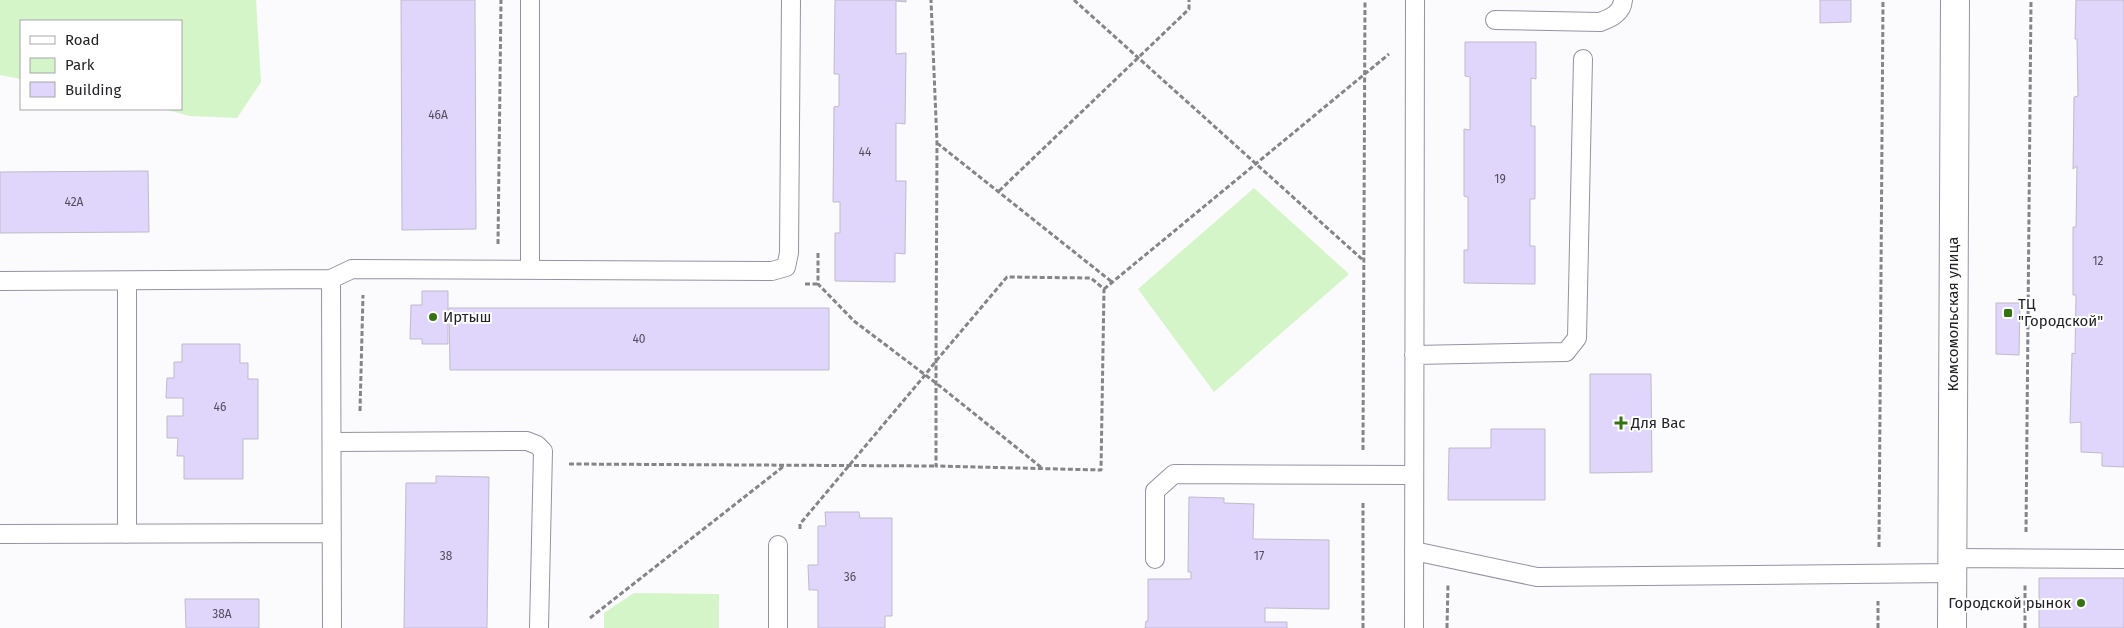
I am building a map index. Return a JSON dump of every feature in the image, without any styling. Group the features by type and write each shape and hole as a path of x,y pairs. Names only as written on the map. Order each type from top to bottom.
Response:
{"street":[{"name":"Комсомольская улица","path":"1952,628 1955,0"}],"lane":[{"path":"530,0 530,270"},
{"path":"0,282 331,279 352,269 772,272 786,267 789,253 791,0"},
{"path":"1414,628 1415,0"},
{"path":"1495,20 1600,22 1613,17 1622,6 1623,0"},
{"path":"1414,354 1566,352 1578,338 1583,59"},
{"path":"331,279 332,628"},
{"path":"127,282 127,534"},
{"path":"332,442 527,441 537,445 543,451 540,628"},
{"path":"1155,559 1155,491 1174,474 1413,475"},
{"path":"0,534 332,533"},
{"path":"778,545 778,628"},
{"path":"1414,550 1537,577 1879,573 2026,558 2124,559"}],"path":[{"path":"497,270 501,0"},
{"path":"931,0 937,143 936,466"},
{"path":"1074,0 1364,262"},
{"path":"999,191 1189,9 1189,0"},
{"path":"1363,628 1365,0"},
{"path":"1878,628 1882,0"},
{"path":"2025,628 2031,0"},
{"path":"567,464 848,465 1101,470 1104,289 1415,32"},
{"path":"937,143 1112,282"},
{"path":"818,245 818,284 854,321 936,383 1043,469"},
{"path":"800,524 1007,277 1091,278 1104,289"},
{"path":"798,284 818,284"},
{"path":"360,442 363,295 367,290"},
{"path":"590,618 784,466"},
{"path":"1447,628 1448,581"}],"green space":[{"path":"0,0 256,0 261,82 237,118 190,116 168,110 182,110 182,20 20,20 20,79 0,75"},
{"path":"1254,188 1349,274 1214,392 1138,289"},
{"path":"634,593 719,594 719,628 604,628 604,613"}],"building":[{"path":"401,0 475,0 476,229 402,230"},
{"path":"835,0 906,0 906,2 896,1 896,54 906,53 905,124 896,123 896,181 906,181 905,254 895,253 895,282 835,281 835,233 840,233 840,202 833,202 834,107 839,106 839,74 834,74"},
{"path":"1820,0 1851,0 1851,22 1820,23"},
{"path":"2076,0 2124,0 2124,467 2102,466 2102,453 2081,452 2081,422 2070,423 2072,353 2075,354 2076,295 2073,295 2073,227 2076,227 2077,166 2073,169 2074,97 2078,96 2077,39 2075,39"},
{"path":"1465,42 1536,42 1536,79 1531,78 1531,126 1535,126 1535,199 1530,199 1530,246 1535,246 1535,284 1464,283 1464,250 1468,250 1468,197 1464,196 1464,129 1470,130 1470,77 1465,76"},
{"path":"148,171 149,232 0,233 0,172"},
{"path":"422,291 448,291 448,344 422,344 422,339 410,339 411,305 422,305"},
{"path":"1996,303 2020,303 2019,355 1996,354"},
{"path":"449,308 829,308 829,370 450,370"},
{"path":"182,344 240,344 240,363 248,363 248,379 258,379 258,439 243,439 243,479 184,479 184,456 177,456 178,438 167,438 167,416 183,416 183,398 166,398 167,378 174,378 174,362 182,362"},
{"name":"Для Вас","path":"1590,374 1651,374 1652,472 1590,473"},
{"path":"1491,429 1545,429 1545,500 1448,500 1449,448 1491,448"},
{"path":"436,476 489,477 487,628 404,628 406,483 436,483"},
{"path":"1189,497 1224,498 1224,503 1254,504 1253,539 1329,540 1329,609 1265,608 1265,622 1287,622 1287,628 1145,628 1146,621 1148,621 1148,579 1191,579 1191,572 1188,572"},
{"path":"825,512 859,512 860,518 892,518 892,616 885,616 885,628 818,628 818,590 809,590 808,565 818,565 818,526 826,526"},
{"name":"Городской рынок","path":"2039,578 2124,578 2124,628 2039,628"},
{"path":"185,599 259,599 259,628 186,628"}],"place":[{"name":"ТЦ \"Городской\"","path":"2008,313"},
{"name":"Иртыш","path":"433,317"},
{"name":"Для Вас","path":"1621,423"},
{"name":"Городской рынок","path":"2081,603"}]}
